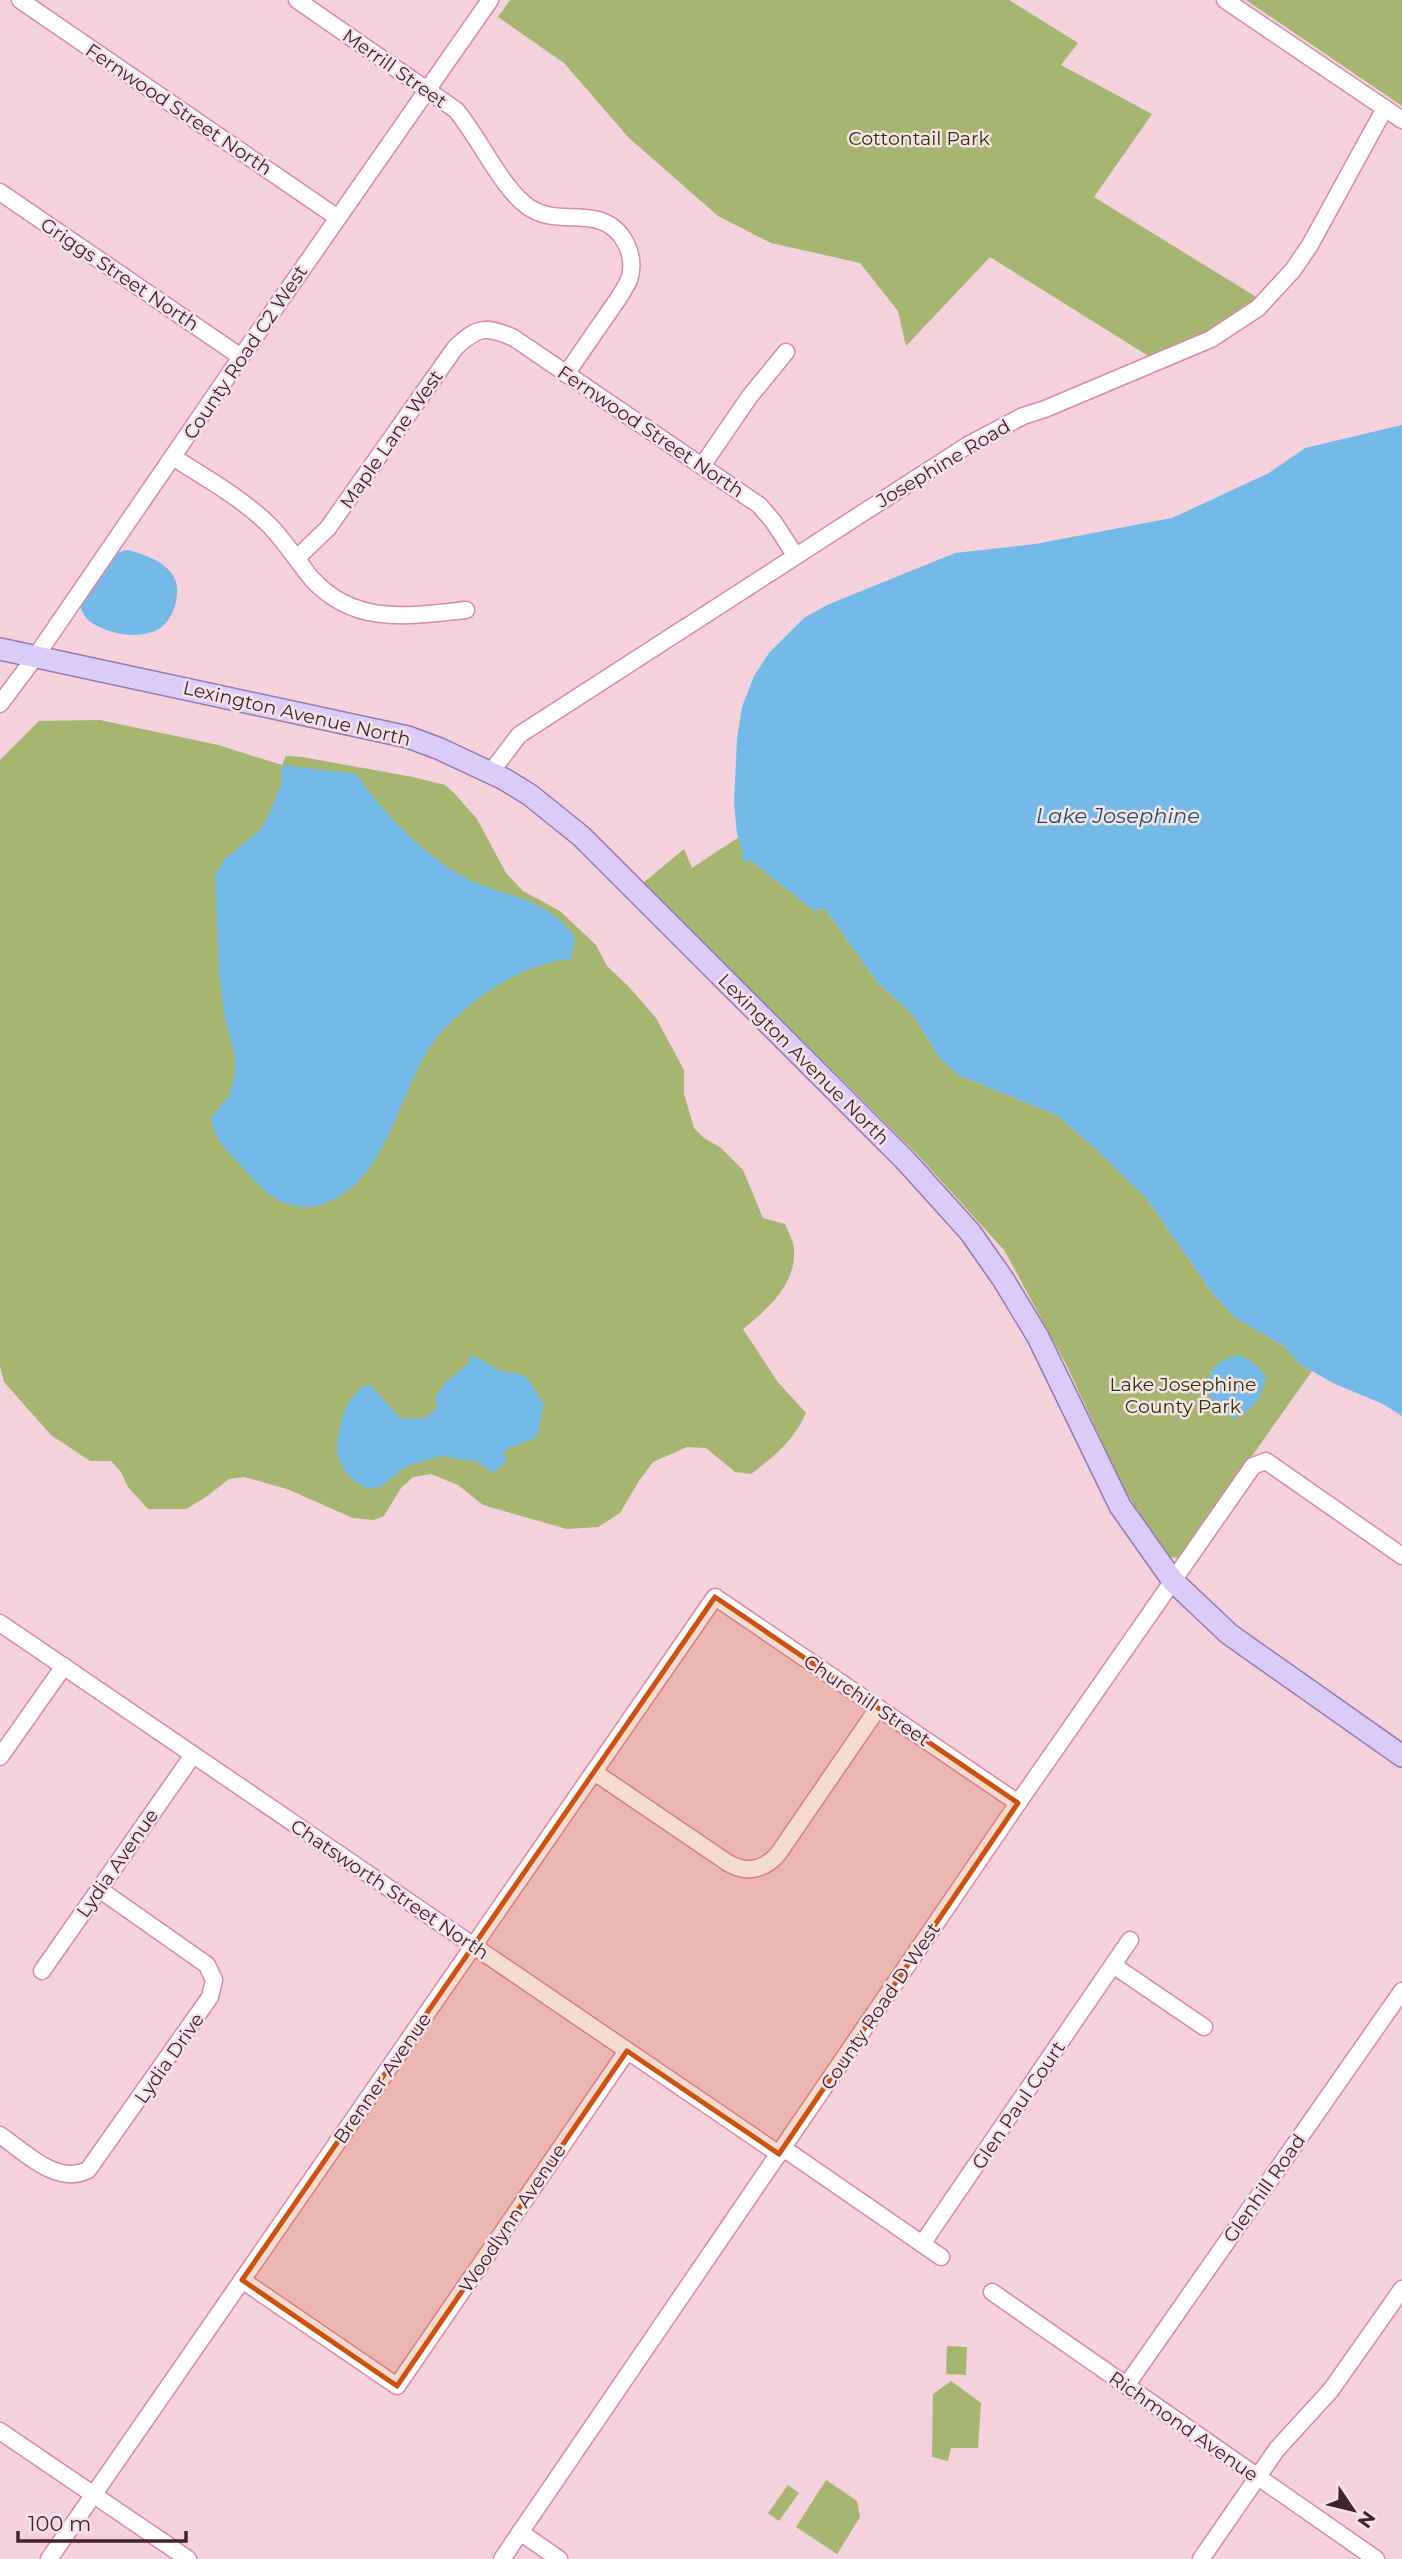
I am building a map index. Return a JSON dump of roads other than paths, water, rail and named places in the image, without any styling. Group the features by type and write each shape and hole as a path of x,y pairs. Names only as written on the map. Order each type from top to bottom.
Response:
{"main road":[{"name":"Lexington Avenue North","path":"0,649 377,729 440,749 491,772 530,795 580,836 905,1160 957,1216 993,1263 1026,1316 1056,1372 1114,1496 1173,1581 1229,1634 1402,1756"}],"street":[{"name":"Fernwood Street North","path":"20,0 338,218"},
{"name":"Merrill Street","path":"297,0 456,110 520,201 542,214 556,218 595,219 606,223 615,229 628,247 631,259 628,281 566,374"},
{"name":"County Road C2 West","path":"0,704 36,656 490,0"},
{"path":"1226,0 1402,120"},
{"name":"Josephine Road","path":"491,772 519,735 993,430 1023,415 1045,409 1212,340 1235,325 1270,296 1300,261 1385,108"},
{"name":"Griggs Street North","path":"0,192 241,357"},
{"name":"Fernwood Street North","path":"489,329 513,338 759,505 795,555"},
{"name":"Maple Lane West","path":"297,558 328,527 455,348 476,330 489,329"},
{"path":"702,466 750,396 786,352"},
{"path":"173,457 255,512 329,595 360,611 397,615 466,610"},
{"name":"County Road D West","path":"502,2559 1018,1803 1253,1466 1266,1461 1402,1556"},
{"name":"Churchill Street","path":"715,1597 1018,1803"},
{"name":"Brenner Avenue","path":"49,2559 715,1597"},
{"name":"Chatsworth Street North","path":"0,1623 627,2050 781,2151"},
{"path":"0,1757 64,1667"},
{"path":"594,1772 728,1864 744,1870 755,1869 763,1867 778,1854 878,1708"},
{"name":"Lydia Avenue","path":"42,1971 193,1755"},
{"name":"Lydia Drive","path":"0,2135 55,2172 71,2176 88,2170 211,1997 214,1980 207,1965 99,1889"},
{"name":"Glen Paul Court","path":"922,2244 1130,1940"},
{"path":"1113,1965 1204,2027"},
{"name":"Glenhill Road","path":"1126,2386 1402,1991"},
{"name":"Woodlynn Avenue","path":"242,2280 397,2386 627,2050"},
{"path":"781,2151 940,2257"},
{"path":"1200,2559 1288,2434 1331,2390 1402,2289"},
{"name":"Richmond Avenue","path":"992,2292 1377,2559"},
{"path":"0,2431 188,2559"},
{"path":"520,2532 559,2559"}],"water":[{"name":"Lake Josephine","path":"1402,425 1402,1416 1383,1404 1335,1384 1301,1365 1284,1346 1237,1319 1213,1294 1147,1199 1057,1115 958,1075 939,1057 912,1014 878,983 825,909 813,910 750,860 744,862 737,834 734,803 737,739 742,707 754,676 769,653 804,618 827,605 955,553 1035,544 1172,518 1269,473 1305,448"},
{"path":"128,550 148,556 165,566 176,581 172,614 164,625 147,634 105,630 86,618 78,601 104,563"},
{"path":"282,765 356,774 401,828 441,863 471,880 536,905 564,924 575,938 571,959 535,967 517,975 483,996 452,1021 425,1055 379,1154 364,1176 345,1193 311,1207 285,1203 262,1188 221,1143 211,1117 229,1096 235,1074 235,1056 224,1014 219,972 215,875 225,859 258,832 268,817 281,785"},
{"path":"1241,1355 1256,1365 1266,1377 1256,1402 1236,1418 1215,1403 1208,1384 1217,1365"},
{"path":"470,1356 501,1371 519,1374 528,1379 544,1403 537,1437 504,1451 506,1462 493,1473 476,1461 444,1455 405,1467 381,1487 364,1487 355,1481 341,1464 338,1434 344,1413 355,1394 370,1384 400,1418 425,1417 437,1407 435,1398 445,1383 468,1364"}],"park label":[{"name":"Cottontail Park","path":"919,138"},
{"name":"Lake Josephine County Park","path":"1183,1395"}]}
